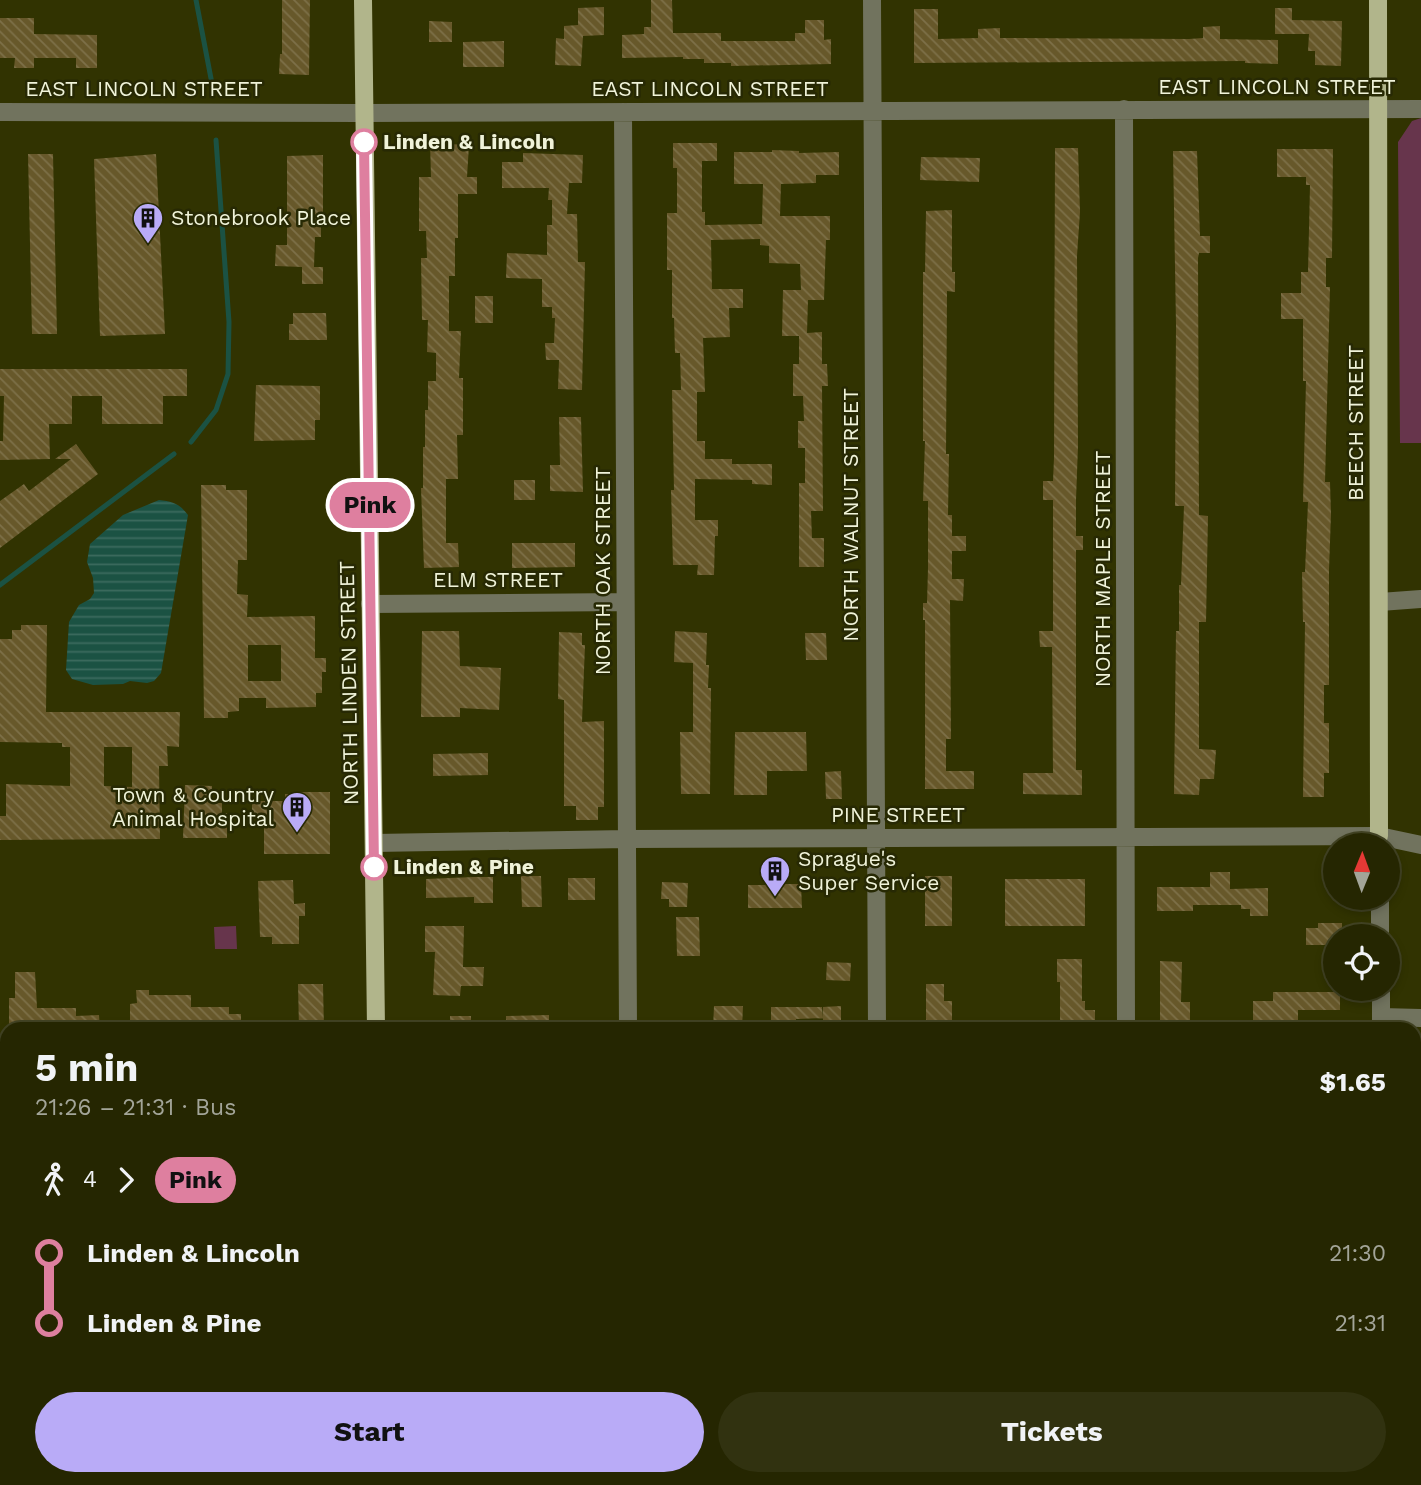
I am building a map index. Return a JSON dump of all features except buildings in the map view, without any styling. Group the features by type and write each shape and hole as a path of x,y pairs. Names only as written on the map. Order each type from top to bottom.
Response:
{"main road":[{"name":"NORTH LINDEN STREET","path":"363,0 376,1022"},
{"name":"BEECH STREET","path":"1378,0 1379,833"}],"street":[{"name":"NORTH WALNUT STREET","path":"872,0 877,1022"},
{"name":"NORTH MAPLE STREET","path":"1124,109 1126,1022"},
{"name":"EAST LINCOLN STREET","path":"0,111 363,113 1421,109"},
{"name":"NORTH OAK STREET","path":"623,112 628,1022"},
{"path":"1380,602 1421,599"},
{"name":"ELM STREET","path":"370,604 625,602"},
{"name":"PINE STREET","path":"374,843 1125,836 1323,839"},
{"name":"PINE STREET","path":"1400,842 1421,845"},
{"path":"1381,1001 1381,1022"},
{"path":"1389,1022 1421,1018"}],"shaded area":[{"path":"1421,118 1421,443 1400,443 1398,142 1412,121"},
{"path":"236,926 237,949 215,949 214,927"}],"water":[{"path":"159,500 175,504 188,515 161,673 154,681 147,683 130,681 123,684 93,685 72,679 66,670 69,622 79,605 90,599 94,593 93,578 87,562 90,544 123,515"}],"waterway":[{"path":"196,0 213,89"},
{"path":"191,442 216,410 228,374 229,322 216,140"},
{"path":"0,585 174,454"}],"bus line":[{"name":"Pink","path":"364,142 374,867"}],"place":[{"name":"Linden & Lincoln","path":"364,142"},
{"name":"Stonebrook Place","path":"148,245"},
{"name":"Town & Country Animal Hospital","path":"297,834"},
{"name":"Linden & Pine","path":"374,867"},
{"name":"Sprague's Super Service","path":"775,898"}]}
